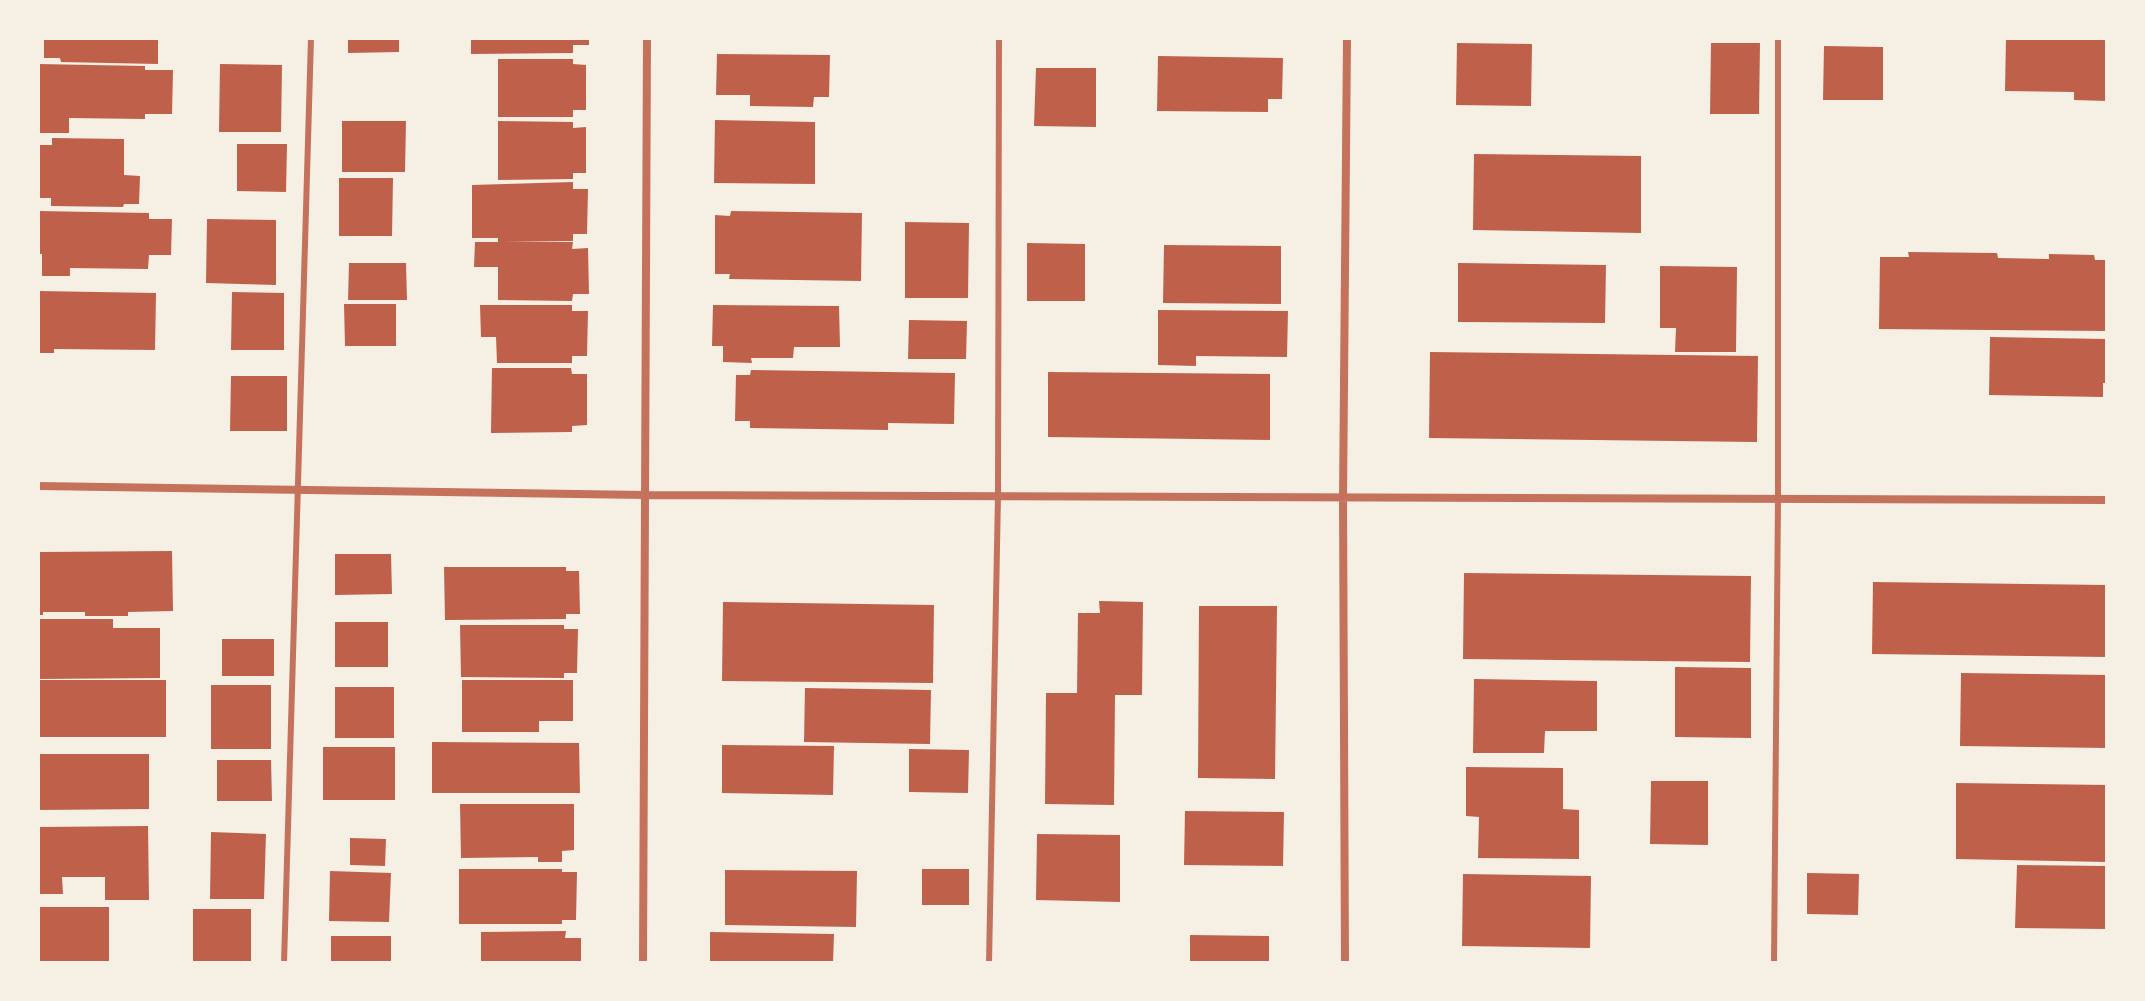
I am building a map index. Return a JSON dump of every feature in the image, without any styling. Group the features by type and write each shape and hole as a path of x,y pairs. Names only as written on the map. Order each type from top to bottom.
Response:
{"street":[{"path":"643,963 647,38"},
{"path":"1345,963 1343,498 1347,38"},
{"path":"38,486 644,495 2107,500"}],"lane":[{"path":"284,963 311,38"},
{"path":"989,963 998,495 999,38"},
{"path":"1774,963 1778,38"}],"building":[{"path":"44,38 158,38 158,64 61,62 60,58 44,58"},
{"path":"348,38 399,38 399,52 348,53"},
{"path":"471,38 589,38 589,45 573,45 573,53 471,54"},
{"path":"2006,38 2107,38 2107,101 2074,100 2074,92 2005,91"},
{"path":"1457,43 1532,44 1531,106 1456,105"},
{"path":"1711,43 1760,43 1759,114 1710,114"},
{"path":"1824,46 1883,47 1883,100 1823,100"},
{"path":"717,54 830,55 829,97 814,97 813,107 750,106 750,95 716,95"},
{"path":"1158,56 1283,58 1282,99 1268,99 1268,112 1157,111"},
{"path":"498,59 573,59 573,64 586,65 586,110 573,110 573,117 498,117"},
{"path":"38,64 145,66 145,70 173,70 172,114 145,114 145,119 69,118 69,133 39,133"},
{"path":"220,64 282,65 281,132 219,132"},
{"path":"1036,68 1096,68 1096,127 1034,126"},
{"path":"715,120 815,122 815,184 714,183"},
{"path":"342,121 406,121 405,172 342,172"},
{"path":"498,121 573,122 573,128 586,127 586,173 573,173 573,179 498,180"},
{"path":"52,138 124,139 124,175 140,176 139,204 124,204 123,207 51,206 51,198 38,198 38,145 52,145"},
{"path":"237,144 287,144 286,192 237,191"},
{"path":"1474,154 1641,156 1641,233 1473,230"},
{"path":"339,178 393,178 392,236 339,236"},
{"path":"573,182 573,189 588,189 587,234 573,234 573,241 504,242 573,242 572,249 588,248 589,294 573,294 572,301 498,300 498,267 474,267 475,242 498,242 498,238 472,238 472,185"},
{"path":"38,211 149,213 149,219 172,219 171,255 149,255 148,269 70,268 70,276 42,276 42,254 38,254"},
{"path":"731,211 862,213 861,281 729,279 730,274 715,274 715,215 730,216"},
{"path":"207,219 276,220 276,285 206,283"},
{"path":"905,222 969,223 968,298 905,298"},
{"path":"1027,243 1085,244 1085,301 1027,301"},
{"path":"1164,245 1281,246 1281,304 1163,303"},
{"path":"1908,252 1997,253 1998,258 2049,259 2049,254 2094,255 2095,260 2107,260 2107,331 1879,329 1880,257 1909,257"},
{"path":"349,263 406,263 407,300 348,300"},
{"path":"1458,263 1606,265 1605,323 1458,322"},
{"path":"1660,266 1737,267 1736,352 1675,352 1676,328 1660,328"},
{"path":"38,291 156,293 155,350 54,349 54,353 38,353"},
{"path":"232,292 284,293 284,350 231,350"},
{"path":"344,304 396,304 396,346 345,346"},
{"path":"480,305 572,305 572,311 588,311 587,356 572,356 572,363 497,363 496,337 481,337"},
{"path":"713,305 839,306 840,347 794,347 793,358 751,358 752,363 723,362 723,346 712,346"},
{"path":"1158,310 1288,311 1287,357 1196,356 1196,366 1158,365"},
{"path":"909,320 967,321 966,359 908,359"},
{"path":"1990,337 2107,339 2107,383 2103,383 2103,397 1989,395"},
{"path":"1430,352 1758,356 1757,442 1429,438"},
{"path":"492,368 571,368 572,374 587,374 587,425 572,426 572,432 491,433"},
{"path":"751,370 955,373 954,424 888,423 888,430 750,428 750,421 735,421 736,375 750,375"},
{"path":"1048,372 1270,374 1270,440 1048,437"},
{"path":"231,376 287,376 287,431 230,431"},
{"path":"172,551 173,611 128,612 128,616 85,616 85,612 43,612 43,615 38,615 38,552"},
{"path":"335,554 391,554 392,594 335,595"},
{"path":"444,567 566,567 566,571 579,571 580,614 566,614 566,619 445,620"},
{"path":"1464,573 1751,576 1750,662 1463,659"},
{"path":"1873,582 2107,585 2107,657 1872,654"},
{"path":"1099,601 1143,602 1142,695 1115,695 1114,805 1045,804 1046,693 1077,693 1078,613 1100,613"},
{"path":"723,602 934,605 933,683 722,681"},
{"path":"1199,606 1277,606 1275,779 1198,778"},
{"path":"38,619 113,619 113,628 160,628 160,678 38,679"},
{"path":"335,622 388,622 388,667 335,667"},
{"path":"460,625 564,625 564,629 578,629 577,673 564,673 564,678 461,677"},
{"path":"222,639 274,639 274,676 222,676"},
{"path":"1675,667 1751,668 1751,738 1675,737"},
{"path":"1961,673 2107,675 2107,748 1960,746"},
{"path":"1474,679 1597,681 1597,731 1545,731 1544,753 1473,753"},
{"path":"38,680 166,680 166,737 38,737"},
{"path":"462,680 573,680 573,721 539,721 539,732 462,732"},
{"path":"211,685 271,685 271,749 211,749"},
{"path":"335,687 394,687 394,738 335,738"},
{"path":"805,688 931,690 930,744 804,742"},
{"path":"432,742 579,743 580,793 432,793"},
{"path":"722,745 834,746 833,795 722,793"},
{"path":"323,747 395,747 395,800 323,800"},
{"path":"909,749 969,750 968,793 909,792"},
{"path":"38,754 149,754 149,809 38,810"},
{"path":"217,760 271,760 272,801 217,801"},
{"path":"1466,767 1563,768 1563,809 1579,810 1579,859 1478,858 1479,817 1466,816"},
{"path":"1651,781 1708,781 1708,845 1650,844"},
{"path":"1956,783 2107,785 2107,862 1956,859"},
{"path":"460,804 574,804 574,850 562,851 562,862 538,862 538,857 461,858"},
{"path":"1185,811 1284,812 1283,866 1184,865"},
{"path":"148,826 149,900 105,900 105,877 62,877 63,894 38,894 38,827"},
{"path":"211,832 266,834 264,899 210,899"},
{"path":"1037,834 1120,835 1120,902 1036,900"},
{"path":"350,838 386,839 385,866 350,865"},
{"path":"2017,865 2107,866 2107,929 2015,928"},
{"path":"459,869 562,869 562,872 577,872 576,920 562,920 562,924 459,924"},
{"path":"922,869 969,869 969,905 922,905"},
{"path":"725,870 857,871 856,927 725,925"},
{"path":"330,871 391,873 389,922 329,921"},
{"path":"1807,873 1859,874 1858,915 1807,914"},
{"path":"1463,874 1591,876 1590,948 1462,946"},
{"path":"38,907 109,907 109,963 38,963"},
{"path":"193,909 251,909 251,961 193,962"},
{"path":"566,931 565,938 581,938 581,963 481,963 481,932"},
{"path":"710,932 834,934 833,963 710,963"},
{"path":"1190,935 1269,936 1269,963 1190,963"},
{"path":"331,936 391,936 391,963 331,963"}]}
